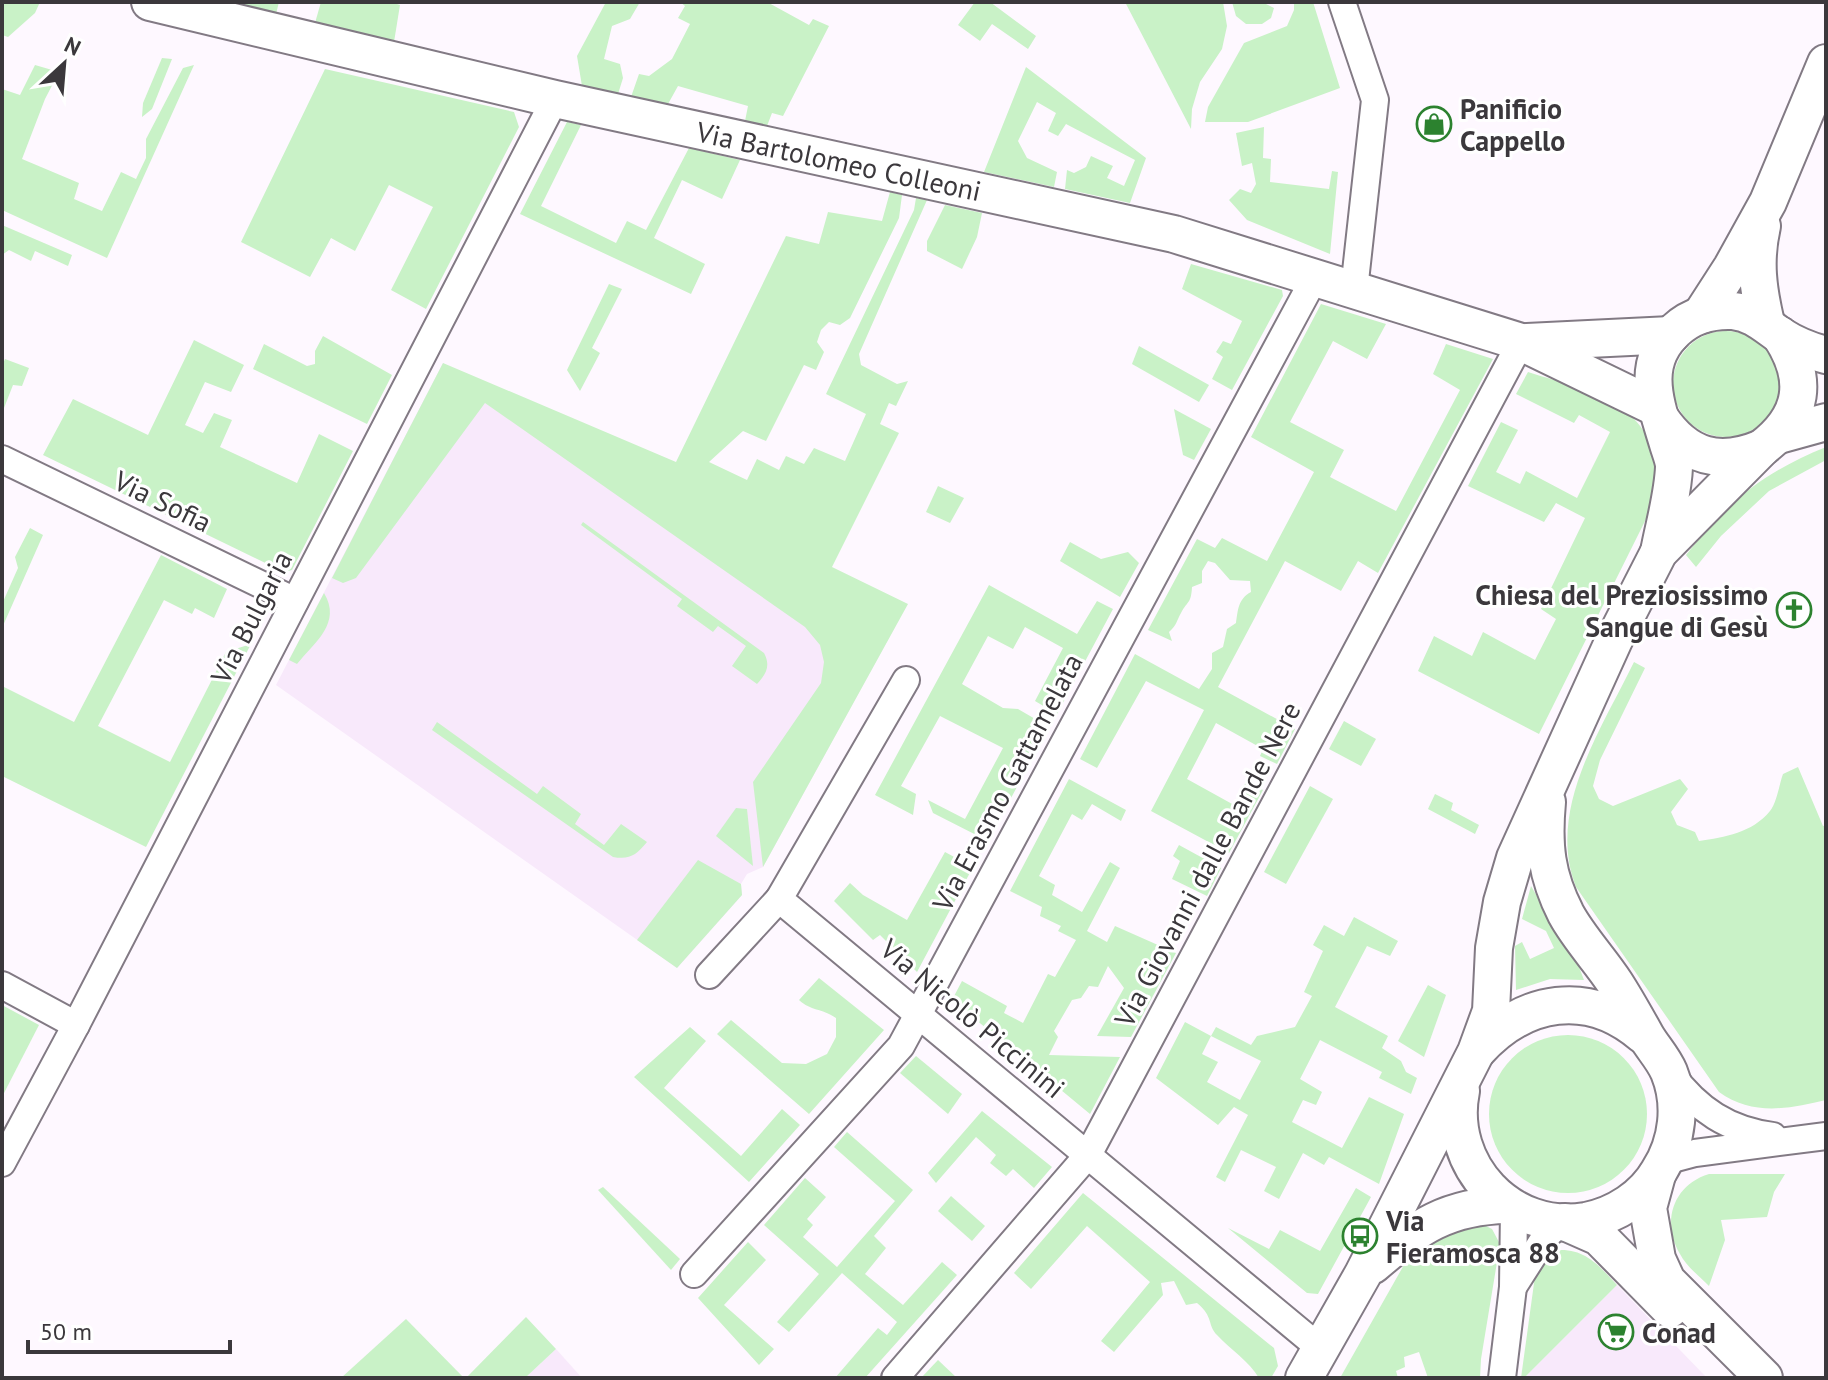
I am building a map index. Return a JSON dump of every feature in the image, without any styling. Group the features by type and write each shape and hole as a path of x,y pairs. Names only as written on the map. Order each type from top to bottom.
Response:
{"main road":[{"name":"Via Bartolomeo Colleoni","path":"150,2 555,99 1174,234 1521,342"},
{"path":"1661,1168 1644,1191 1627,1205 1607,1215 1586,1221 1563,1222 1529,1216 1511,1207 1485,1186 1469,1162 1460,1134 1458,1105 1491,1011 1494,948 1502,902 1515,858 1550,777 1659,552 1674,466 1658,412 1653,369 1663,345 1671,335 1701,315 1732,267 1768,202 1826,63"},
{"path":"1659,552 1771,442 1792,417 1798,396 1795,364 1792,353 1773,329 1757,284 1757,250 1768,202"},
{"path":"1701,315 1734,311 1751,315 1808,350 1826,355"},
{"path":"1521,342 1671,335"},
{"path":"1521,342 1658,412 1671,434 1686,447 1704,455 1734,457 1826,422"},
{"path":"1550,777 1544,837 1547,867 1566,915 1617,985 1668,1071 1677,1107 1672,1144 1648,1208 1657,1259 1667,1281 1764,1378"},
{"path":"1313,1363 1363,1274 1470,1065 1495,1031 1519,1016 1545,1007 1573,1005 1601,1010 1627,1021 1648,1040"},
{"path":"1363,1274 1396,1245 1426,1225 1464,1208 1511,1207"},
{"path":"1563,1222 1599,1237 1738,1378"}],"street":[{"path":"1342,2 1375,100 1354,290"},
{"name":"Via Bulgaria","path":"2,1163 555,99"},
{"name":"Via Erasmo Gattamelata","path":"694,1274 901,1046 1315,277"},
{"name":"Via Giovanni dalle Bande Nere","path":"895,1378 1088,1155 1521,342"},
{"name":"Via Sofia","path":"2,459 295,601"},
{"path":"709,975 779,899 906,680"},
{"name":"Via Nicolò Piccinini","path":"779,899 1088,1155 1313,1363"},
{"path":"2,985 76,1025"},
{"path":"1668,1071 1687,1096 1712,1115 1745,1132 1813,1138"},
{"path":"1661,1168 1695,1153 1813,1138"},
{"path":"1502,1378 1513,1287 1511,1207"},
{"path":"1513,1287 1545,1237 1563,1222"}],"shaded area":[{"path":"443,363 807,587 895,627 763,867 747,874 741,884 742,895 677,968 276,685"},
{"name":"Conad","path":"1617,1285 1707,1378 1524,1378"},
{"path":"556,1349 582,1378 525,1378"}],"green space":[{"path":"2,2 40,2 35,13 8,37 2,35"},
{"path":"230,2 279,2 276,14"},
{"path":"321,2 391,2 400,5 394,42 315,23"},
{"path":"606,2 640,2 630,19 612,26 604,59 620,64 623,78 618,94 582,86 577,56"},
{"path":"680,2 767,2 809,25 813,19 829,26 783,116 772,113 767,126 745,121 748,106 678,86 668,104 631,97 639,74 649,76 672,59 690,24 678,18 685,6"},
{"path":"975,2 990,2 1036,36 1028,49 992,24 980,41 958,25"},
{"path":"1125,2 1223,2 1227,26 1222,49 1200,82 1192,109 1191,129"},
{"path":"1232,2 1262,2 1274,8 1271,18 1262,24 1246,24 1236,16"},
{"path":"1294,2 1313,2 1340,88 1248,122 1205,122 1208,107 1244,43 1287,26"},
{"path":"162,58 172,59 152,109 142,117 143,103"},
{"path":"35,65 59,72 22,159 79,183 74,199 102,211 121,172 136,179 146,158 146,139 183,68 194,65 107,258 2,210 2,89 20,95"},
{"path":"1026,67 1146,158 1130,203 1065,189 1067,170 1074,173 1086,167 1091,156 1113,166 1107,178 1124,186 1135,160 1066,124 1058,136 1048,131 1056,113 1037,102 1018,141 1027,158 1057,172 1054,187 984,172"},
{"path":"325,69 514,112 519,127 426,309 391,290 433,207 389,185 355,251 331,238 310,277 241,242"},
{"path":"567,122 581,125 541,206 616,243 627,221 646,230 689,148 740,160 722,199 682,180 654,238 705,264 691,294 520,214"},
{"path":"1264,127 1263,158 1271,159 1270,182 1329,189 1332,171 1338,172 1330,254 1247,220 1229,200 1240,189 1251,193 1256,184 1252,163 1242,166 1236,133"},
{"path":"890,192 902,195 899,218 850,318 840,325 829,322 821,330 817,342 824,352 816,370 804,365 766,441 743,431 709,462 747,480 757,459 779,470 786,456 804,464 814,448 845,461 866,414 826,394 914,210 916,198 927,200 859,354 861,365 897,384 908,381 896,406 889,403 880,424 899,433 832,567 908,604 763,867 753,782 821,683 824,662 820,645 805,627 485,403 356,578 343,583 332,578 443,363 676,462 786,236 819,244 828,212 882,221"},
{"path":"945,205 982,213 977,237 962,269 927,251 927,241"},
{"path":"2,225 72,255 68,266 35,251 31,261 9,250 2,255"},
{"path":"1191,264 1282,290 1283,296 1232,390 1212,379 1223,357 1216,352 1223,341 1231,344 1242,321 1182,289"},
{"path":"609,284 622,289 592,348 600,353 580,391 567,370"},
{"path":"1321,304 1386,324 1367,359 1333,341 1290,422 1344,450 1330,477 1396,511 1460,390 1433,374 1446,344 1493,359 1378,573 1358,561 1341,591 1285,561 1218,687 1295,729 1277,764 1260,756 1263,749 1216,723 1187,779 1234,805 1246,782 1263,790 1229,853 1151,811 1204,710 1146,681 1097,768 1080,759 1135,654 1199,689 1212,669 1212,653 1223,647 1227,629 1236,623 1241,601 1251,592 1250,581 1230,580 1215,563 1208,561 1202,571 1202,583 1192,587 1190,599 1169,632 1172,641 1148,630 1197,539 1215,548 1222,538 1267,561 1314,472 1251,437"},
{"path":"1726,331 1746,335 1763,347 1775,364 1779,384 1775,404 1763,421 1746,433 1726,437 1706,433 1689,421 1677,404 1673,384 1677,364 1689,347 1706,335"},
{"path":"323,336 392,375 367,424 253,369 264,344 307,366 315,364 315,351"},
{"path":"194,340 244,365 231,392 205,382 185,425 203,433 214,413 232,420 220,447 297,483 319,434 353,451 292,570 284,572 43,455 73,399 148,435"},
{"path":"1139,346 1209,385 1199,402 1132,364"},
{"path":"5,359 29,368 22,386 13,385 4,408 2,366"},
{"path":"1528,372 1586,390 1622,409 1637,422 1648,438 1656,471 1649,513 1539,734 1418,671 1434,636 1472,656 1483,632 1535,660 1556,619 1541,609 1585,518 1556,503 1544,522 1468,486 1501,422 1518,430 1496,472 1520,484 1526,471 1577,498 1610,432 1579,415 1574,423 1516,394"},
{"path":"1174,409 1211,429 1194,460 1183,455"},
{"path":"1826,447 1826,460 1769,491 1721,536 1696,567 1686,555 1732,504 1783,467"},
{"path":"938,486 964,498 950,523 926,512"},
{"path":"583,522 764,653 766,670 757,684 732,666 746,646 718,626 713,632 677,606 682,599 581,525"},
{"path":"30,528 43,535 2,628 2,604 18,568 15,557"},
{"path":"1070,542 1101,559 1128,552 1139,563 1120,597 1060,561"},
{"path":"161,555 227,589 214,618 195,608 192,614 164,600 98,726 170,762 226,652 251,644 146,847 2,776 2,686 74,722"},
{"path":"989,585 1077,634 1097,601 1113,609 1057,714 1035,701 1063,648 1025,627 1013,649 988,636 962,684 1003,708 1018,709 1049,727 988,841 933,813 928,800 965,819 1003,748 940,716 901,786 916,794 913,815 875,795"},
{"path":"324,593 329,604 328,623 297,664 289,660"},
{"path":"1634,662 1645,668 1600,760 1593,786 1599,799 1613,806 1680,779 1688,789 1671,812 1677,825 1695,832 1699,841 1738,833 1755,824 1770,811 1783,774 1798,767 1823,826 1826,825 1826,1100 1771,1108 1744,1105 1719,1092 1576,887 1569,858 1568,829 1572,800 1593,743"},
{"path":"1344,721 1376,739 1361,766 1329,749"},
{"path":"437,722 537,794 543,786 581,814 575,824 604,845 621,824 647,842 632,856 613,857 432,730"},
{"path":"1069,779 1126,810 1121,821 1092,804 1082,820 1072,814 1039,876 1055,885 1052,895 1082,912 1110,862 1120,868 1087,931 1107,942 1115,926 1176,953 1131,1037 1097,1036 1124,988 1108,966 1098,987 1089,986 1081,998 1072,1000 1054,1031 1058,1037 1049,1055 1120,1057 1090,1114 952,1000 962,981 1007,1006 1004,1013 1023,1023 1048,974 1055,977 1076,940 1058,931 1061,926 1040,916 1042,907 1010,891"},
{"path":"1310,786 1333,799 1286,884 1264,872"},
{"path":"1435,794 1453,803 1451,810 1479,825 1475,834 1428,809"},
{"path":"736,808 747,809 753,866 716,836"},
{"path":"1179,845 1221,868 1207,896 1172,879 1180,861 1173,856"},
{"path":"945,852 973,867 917,972 880,935 873,940 834,901 850,883 863,895 907,920"},
{"path":"698,860 741,884 742,895 677,968 637,940"},
{"path":"1531,886 1584,980 1550,979 1516,990 1515,946 1522,942 1530,959 1554,948 1546,931 1522,919"},
{"path":"1354,917 1398,941 1390,956 1367,946 1335,1007 1388,1036 1382,1048 1401,1061 1406,1072 1417,1078 1411,1094 1379,1078 1382,1072 1320,1040 1300,1079 1322,1092 1316,1105 1303,1100 1292,1122 1342,1148 1369,1097 1404,1114 1379,1184 1329,1157 1324,1165 1303,1153 1279,1199 1264,1191 1276,1167 1241,1150 1225,1182 1216,1177 1248,1115 1234,1107 1218,1125 1156,1078 1185,1022 1211,1036 1216,1027 1251,1045 1257,1036 1295,1027 1312,996 1304,992 1323,951 1313,945 1324,925 1344,936","holes":["1211,1036 1261,1061 1240,1100 1207,1082 1218,1062 1202,1054"]},
{"path":"819,978 884,1030 809,1114 717,1034 731,1020 782,1063 806,1064 827,1054 836,1037 836,1018 799,1000"},
{"path":"1428,985 1446,995 1424,1057 1398,1041"},
{"path":"2,1005 39,1025 2,1097"},
{"path":"690,1027 706,1041 664,1088 741,1156 782,1109 800,1125 749,1182 634,1077"},
{"path":"1568,1035 1598,1041 1624,1058 1641,1084 1647,1114 1641,1144 1624,1170 1598,1187 1568,1193 1538,1187 1512,1170 1495,1144 1489,1114 1495,1084 1512,1058 1538,1041"},
{"path":"916,1056 962,1094 948,1114 900,1073"},
{"path":"982,1111 1052,1167 1034,1188 1013,1169 1006,1176 990,1163 996,1155 976,1137 936,1183 928,1173"},
{"path":"847,1132 913,1190 874,1236 886,1248 865,1274 903,1305 942,1262 957,1275 865,1378 835,1378 878,1328 887,1335 897,1322 842,1273 789,1332 777,1322 819,1274 764,1225 805,1178 826,1197 807,1219 813,1225 803,1237 837,1267 895,1201 834,1147"},
{"path":"1709,1174 1785,1174 1774,1192 1767,1217 1721,1220 1725,1240 1709,1286 1680,1254 1671,1230 1671,1218 1679,1196 1697,1179"},
{"path":"603,1187 680,1259 671,1270 598,1190"},
{"path":"1356,1188 1371,1197 1318,1294 1307,1293 1228,1228 1269,1249 1280,1230 1320,1251"},
{"path":"1083,1193 1274,1348 1278,1366 1271,1378 1259,1378 1217,1335 1206,1312 1197,1303 1186,1305 1174,1281 1161,1283 1163,1295 1114,1352 1101,1341 1150,1282 1087,1226 1031,1289 1014,1273"},
{"path":"951,1196 985,1226 972,1241 938,1211"},
{"path":"1482,1224 1492,1229 1500,1244 1480,1378 1428,1378 1419,1352 1404,1357 1405,1367 1396,1371 1398,1378 1340,1378 1409,1256 1469,1225"},
{"path":"748,1242 766,1260 724,1305 774,1349 759,1365 698,1298"},
{"path":"1561,1250 1586,1256 1617,1285 1521,1378 1535,1276 1547,1255"},
{"path":"526,1317 556,1349 525,1378 466,1378"},
{"path":"406,1319 464,1378 341,1378"},
{"path":"938,1360 957,1378 921,1378"}],"place":[{"name":"Panificio Cappello","path":"1434,124"},
{"name":"Chiesa del Preziosissimo Sangue di Gesù","path":"1794,610"},
{"name":"Via Fieramosca 88","path":"1360,1236"},
{"name":"Conad","path":"1616,1332"}]}
